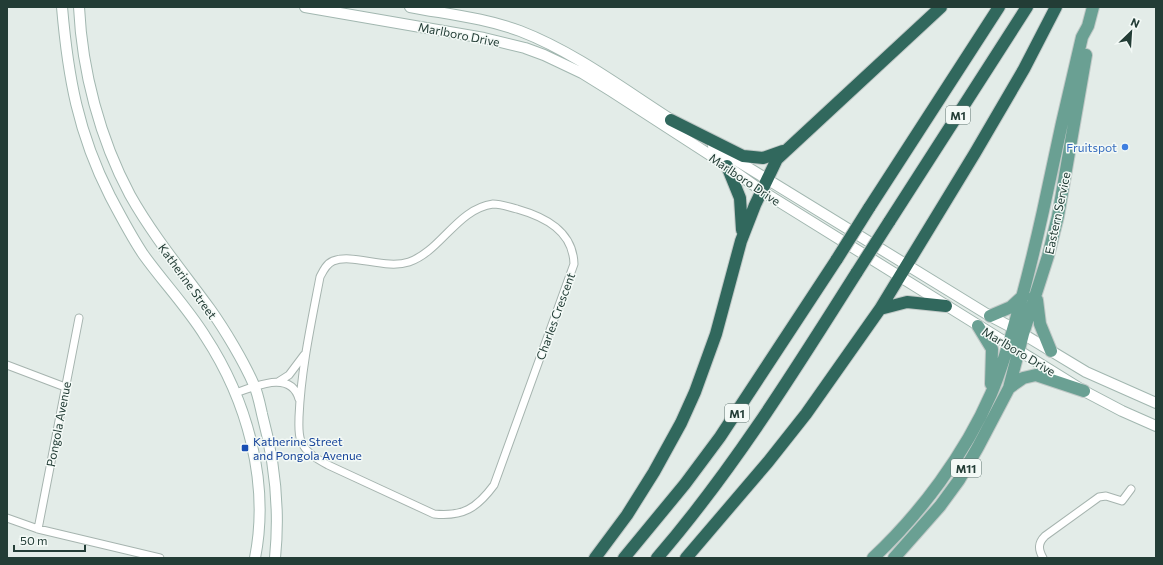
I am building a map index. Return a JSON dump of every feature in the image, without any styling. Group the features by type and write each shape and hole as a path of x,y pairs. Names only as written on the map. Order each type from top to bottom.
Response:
{"highway":[{"path":"595,558 631,509 654,472 681,423 698,385 716,334 741,241 777,159 941,7"},
{"name":"M1","path":"624,558 685,484 720,437 837,259 998,7"},
{"name":"M1","path":"657,558 706,497 756,427 803,357 1027,7"},
{"path":"686,558 768,462 806,414 880,309 1024,69 1056,7"},
{"path":"670,120 743,156 763,158 778,154 788,148"},
{"path":"727,166 740,198 742,211 741,241"},
{"path":"880,309 907,302 946,306"}],"main road":[{"name":"Katherine Street","path":"62,7 66,58 74,100 91,153 104,182 143,253 205,336 235,393 248,428 258,490 258,543 256,558"},
{"name":"Katherine Street","path":"79,7 84,56 94,98 103,131 130,195 158,241 210,310 255,387 274,470 277,516 275,558"},
{"path":"80,22 88,7"},
{"name":"Marlboro Drive","path":"305,7 484,38 525,48 544,55 582,73 727,166 762,191 978,326 1084,391 1122,411 1156,426"},
{"name":"Marlboro Drive","path":"410,7 496,24 538,39 580,62 670,120 990,316 1092,375 1156,403"},
{"name":"Eastern Service","path":"1014,347 1063,117 1082,37 1088,26 1093,7"},
{"name":"Eastern Service","path":"1018,331 1037,291 1058,216 1088,38 1088,26"},
{"path":"1037,291 1040,324 1051,351"},
{"path":"990,316 1010,307 1025,294"},
{"path":"978,326 989,342 993,354 991,395"},
{"name":"M11","path":"894,558 940,506 959,480 978,447 1009,388 1014,347"},
{"name":"M11","path":"873,558 896,536 937,485 970,435 991,395 1005,360 1014,347"},
{"path":"1009,388 1023,378 1036,376 1084,391"}],"street":[{"name":"Charles Crescent","path":"492,204 499,204 529,213 551,222 563,234 572,252 574,264 570,277 494,485 482,501 472,508 458,513 444,515 426,511 312,455 301,441 298,430 299,401 305,354 320,277 325,268 332,261 347,259 382,265 408,262 442,238 469,212 485,205 492,204"},
{"name":"Pongola Avenue","path":"38,529 79,318"},
{"name":"Charles Crescent","path":"235,393 278,382 288,375 305,354"},
{"path":"7,365 65,387"},
{"path":"278,382 293,386 297,391 299,401"},
{"path":"1043,558 1039,547 1040,541 1045,536 1099,497 1106,496 1122,501 1130,489"},
{"path":"7,518 38,529 160,558"}],"place":[{"name":"Fruitspot","path":"1125,147"},
{"name":"Katherine Street and Pongola Avenue","path":"245,448"}]}
